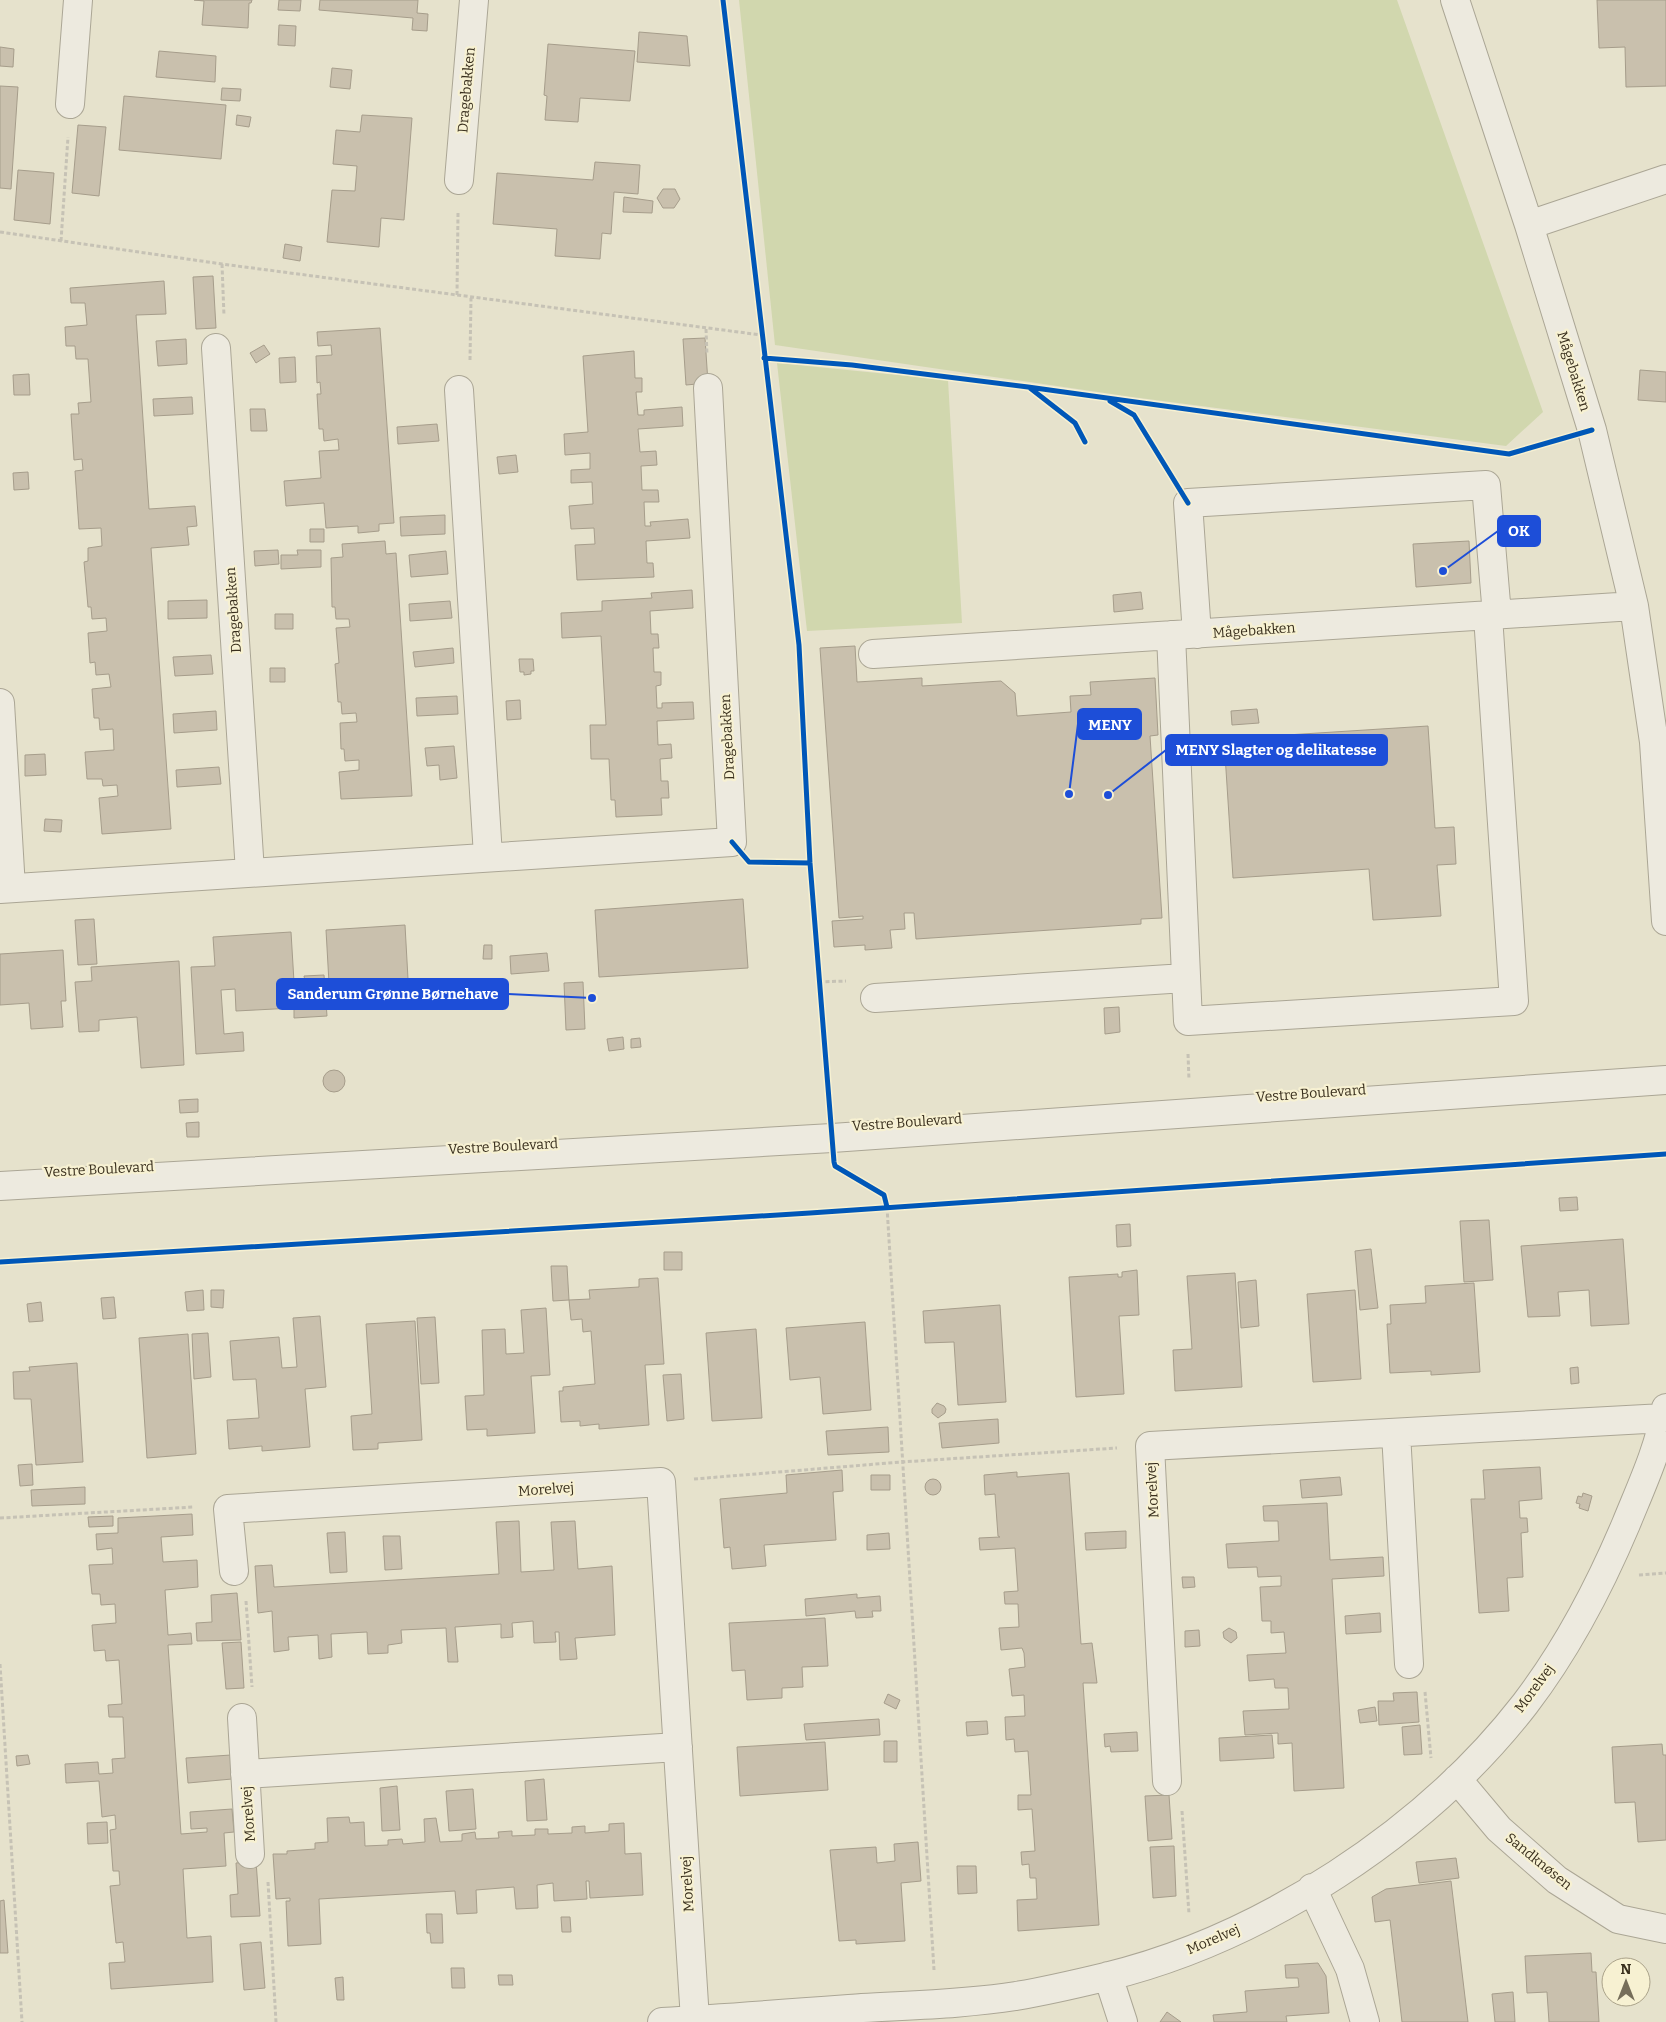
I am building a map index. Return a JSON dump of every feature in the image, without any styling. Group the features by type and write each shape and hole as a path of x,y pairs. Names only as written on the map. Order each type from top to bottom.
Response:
{"street":[{"path":"70,104 78,0"},
{"name":"Dragebakken","path":"459,180 474,0"},
{"name":"Mågebakken","path":"1455,0 1529,225 1592,430 1634,606 1654,742 1666,921"},
{"path":"1529,225 1666,179"},
{"name":"Dragebakken","path":"216,348 250,872"},
{"name":"Dragebakken","path":"0,703 6,889 488,856 732,842 708,388"},
{"path":"459,390 488,856"},
{"path":"1171,635 1188,1021 1514,1001 1486,485 1188,503 1197,634"},
{"name":"Mågebakken","path":"874,654 1634,606"},
{"path":"875,998 1185,978"},
{"name":"Vestre Boulevard","path":"0,1186 832,1138 1666,1080"},
{"name":"Morelvej","path":"662,2022 884,2014 936,2004 1016,1996 1108,1976 1192,1949 1257,1920 1312,1888 1369,1853 1458,1779 1525,1703 1583,1615 1603,1577 1648,1471 1665,1413 1396,1433 1150,1446 1167,1781"},
{"path":"1396,1433 1410,1664"},
{"name":"Morelvej","path":"228,1509 661,1482 695,2020"},
{"path":"228,1509 234,1571"},
{"name":"Morelvej","path":"242,1718 250,1854"},
{"name":"Morelvej","path":"245,1774 678,1747"},
{"name":"Sandknøsen","path":"1458,1779 1499,1828 1557,1880 1618,1918 1666,1929"},
{"path":"1312,1888 1350,1969 1365,2022"},
{"path":"1108,1976 1123,2022"}],"path":[{"path":"61,241 70,104"},
{"path":"457,295 459,180"},
{"path":"0,232 471,298 761,335"},
{"path":"216,348 225,339 222,264"},
{"path":"459,390 470,380 471,298"},
{"path":"760,325 762,342"},
{"path":"818,972 820,991"},
{"path":"1188,1021 1189,1113"},
{"path":"886,1204 936,2004"},
{"path":"877,1208 886,1204 897,1207"},
{"path":"661,1482 901,1462 1150,1446"},
{"path":"0,1518 197,1507 228,1509"},
{"path":"234,1571 244,1578 253,1700 242,1718"},
{"path":"0,1664 22,2022"},
{"path":"1410,1664 1423,1672 1434,1799"},
{"path":"1167,1781 1180,1794 1192,1949"},
{"path":"250,1854 267,1870 276,2022"}],"green space":[{"path":"739,0 1397,0 1543,412 1506,446 1132,397 775,345"},
{"path":"777,363 948,380 962,623 807,631"}],"building":[{"path":"194,0 252,0 249,3 248,28 202,25 204,1"},
{"path":"279,0 301,0 300,11 278,10"},
{"path":"320,0 418,0 417,13 428,14 427,31 412,30 413,18 319,10"},
{"path":"1597,0 1666,0 1666,86 1626,87 1625,47 1599,48"},
{"path":"279,25 296,26 295,46 278,45"},
{"path":"639,32 687,36 690,66 637,62"},
{"path":"548,44 635,51 630,101 580,98 578,122 545,120 547,96 544,95"},
{"path":"0,47 14,49 13,67 0,66"},
{"path":"159,51 216,56 215,82 156,77"},
{"path":"332,68 352,70 350,89 330,87"},
{"path":"0,86 18,87 11,189 0,188"},
{"path":"222,88 241,89 240,101 221,100"},
{"path":"124,96 226,105 221,159 119,150"},
{"path":"237,115 251,117 249,127 236,125"},
{"path":"362,115 412,118 404,220 381,218 379,247 327,242 332,190 355,191 357,166 333,164 336,130 360,132"},
{"path":"78,125 106,127 99,196 72,193"},
{"path":"595,162 640,165 638,194 614,192 611,234 602,233 600,259 555,256 557,229 493,224 497,173 593,180"},
{"path":"18,170 54,173 50,224 14,220"},
{"path":"663,189 675,189 680,199 674,208 663,208 657,198"},
{"path":"624,197 653,201 652,213 623,212"},
{"path":"285,244 302,247 300,261 283,258"},
{"path":"213,276 216,328 196,329 193,277"},
{"path":"164,281 166,314 136,315 149,509 195,506 197,526 187,527 189,545 151,548 171,829 102,834 99,798 118,796 117,785 103,786 102,779 87,779 85,752 114,750 113,729 100,730 99,718 94,718 92,689 111,687 109,674 96,675 95,662 90,663 88,633 107,631 106,618 92,619 91,607 88,607 84,562 88,561 88,548 102,546 101,528 79,529 75,471 83,470 82,459 74,460 71,414 79,414 78,403 91,402 88,359 76,359 75,346 66,346 65,327 87,325 85,303 71,303 70,288"},
{"path":"380,328 394,523 379,524 379,531 358,533 358,526 326,528 324,503 286,506 284,481 321,478 319,451 339,450 338,439 324,441 323,429 319,429 317,394 321,394 320,382 317,383 316,356 332,355 331,345 318,346 317,332"},
{"path":"705,338 708,383 686,385 683,339"},
{"path":"186,339 187,364 158,366 156,341"},
{"path":"264,345 270,354 256,363 250,353"},
{"path":"634,351 635,378 642,378 642,392 636,392 638,415 644,415 644,410 682,407 683,426 638,429 640,452 656,451 657,465 641,466 642,490 658,490 659,502 644,502 645,526 651,526 650,522 688,519 690,538 646,541 647,563 653,563 654,577 577,580 575,545 595,544 594,528 571,529 569,506 593,504 592,482 571,483 571,470 590,469 590,453 565,455 564,434 588,432 583,356"},
{"path":"295,357 296,382 280,383 279,358"},
{"path":"1640,370 1666,372 1666,402 1638,400"},
{"path":"29,374 30,395 14,395 13,375"},
{"path":"192,397 193,414 154,416 153,399"},
{"path":"250,409 265,409 267,431 251,431"},
{"path":"437,424 439,441 398,444 397,427"},
{"path":"516,455 518,472 499,474 497,457"},
{"path":"28,472 29,489 14,490 13,473"},
{"path":"445,515 445,534 401,536 400,517"},
{"path":"310,529 324,529 324,542 310,542"},
{"path":"385,541 386,554 396,553 412,796 341,799 339,772 359,770 359,760 345,761 344,749 341,749 340,723 357,722 356,713 342,714 341,702 338,702 335,664 339,663 336,628 350,627 349,619 336,619 335,607 332,607 331,558 343,557 342,544"},
{"path":"1469,541 1471,583 1416,587 1413,544"},
{"path":"278,550 279,564 255,566 254,551"},
{"path":"297,550 321,550 321,567 281,569 281,555 298,555"},
{"path":"446,551 448,574 411,577 409,555"},
{"path":"692,590 693,608 650,611 651,634 658,634 659,648 653,648 654,672 661,672 661,685 656,686 657,708 662,708 662,703 693,702 694,719 657,721 658,745 671,744 672,758 660,759 661,781 668,781 669,798 661,798 662,815 616,817 615,800 611,800 609,759 591,759 590,725 606,725 601,636 562,638 561,613 602,611 602,601 652,598 651,593"},
{"path":"1141,592 1143,609 1114,612 1113,595"},
{"path":"207,600 207,618 168,619 168,601"},
{"path":"450,601 452,618 410,621 409,604"},
{"path":"275,614 293,614 293,629 275,629"},
{"path":"855,646 857,682 922,678 922,686 1001,681 1015,693 1017,716 1071,712 1070,696 1091,695 1090,682 1155,678 1158,735 1150,736 1162,918 1141,919 1141,924 916,939 914,913 904,913 905,929 890,930 892,948 865,950 865,945 834,947 832,921 863,919 863,916 839,918 820,648"},
{"path":"453,648 454,663 415,667 413,652"},
{"path":"211,655 213,674 175,676 173,657"},
{"path":"519,659 533,659 534,671 531,671 531,674 524,675 524,672 520,672"},
{"path":"270,668 285,668 285,682 270,682"},
{"path":"457,696 458,714 417,716 416,698"},
{"path":"520,700 521,719 507,720 506,701"},
{"path":"1257,709 1259,723 1232,725 1231,711"},
{"path":"216,711 217,730 174,733 173,714"},
{"path":"1428,726 1435,828 1454,827 1456,864 1437,865 1441,916 1373,920 1369,869 1233,878 1224,739"},
{"path":"454,746 457,778 440,780 439,765 427,766 425,748"},
{"path":"45,754 46,775 25,776 25,755"},
{"path":"219,767 221,784 177,787 176,770"},
{"path":"45,819 62,820 61,832 44,831"},
{"path":"743,899 748,968 599,977 595,910"},
{"path":"94,919 97,964 78,965 75,920"},
{"path":"405,925 408,979 382,980 383,998 349,1000 348,981 329,983 326,930"},
{"path":"291,932 294,982 305,981 304,976 324,975 327,1016 294,1018 294,1008 236,1011 235,989 221,990 224,1034 243,1032 244,1051 196,1054 191,967 215,966 213,937"},
{"path":"484,945 492,945 492,959 483,959"},
{"path":"63,950 66,1001 61,1001 63,1027 31,1029 29,1003 0,1005 0,954"},
{"path":"547,953 549,971 511,974 510,956"},
{"path":"179,961 184,1065 141,1068 137,1017 99,1020 99,1031 79,1032 75,982 92,981 91,967"},
{"path":"583,982 585,1029 566,1030 564,983"},
{"path":"1119,1007 1120,1032 1105,1034 1104,1008"},
{"path":"623,1037 624,1049 609,1051 607,1039"},
{"path":"640,1038 641,1047 631,1048 631,1039"},
{"path":"330,1070 338,1070 345,1077 345,1085 338,1092 330,1092 323,1085 323,1077"},
{"path":"198,1099 198,1112 180,1113 179,1100"},
{"path":"199,1122 199,1137 187,1137 186,1123"},
{"path":"1577,1197 1578,1210 1560,1211 1559,1198"},
{"path":"1489,1220 1493,1280 1464,1282 1460,1221"},
{"path":"1130,1224 1131,1246 1117,1247 1116,1225"},
{"path":"1623,1239 1629,1324 1591,1326 1589,1290 1558,1292 1560,1316 1528,1317 1521,1246"},
{"path":"1371,1249 1378,1308 1360,1310 1355,1251"},
{"path":"664,1252 682,1252 682,1270 664,1270"},
{"path":"551,1266 567,1266 569,1300 553,1301"},
{"path":"1137,1270 1139,1315 1119,1316 1124,1394 1076,1397 1069,1277 1118,1274 1118,1277 1122,1277 1122,1272"},
{"path":"1235,1273 1242,1387 1175,1391 1173,1350 1192,1349 1187,1276"},
{"path":"658,1278 664,1364 645,1365 649,1425 599,1429 599,1424 580,1426 580,1421 561,1422 559,1391 563,1391 563,1387 595,1384 591,1331 583,1332 582,1319 571,1320 569,1300 590,1299 589,1290 639,1287 639,1279"},
{"path":"1256,1280 1259,1326 1241,1328 1238,1282"},
{"path":"1474,1283 1480,1372 1431,1375 1431,1371 1390,1373 1387,1324 1391,1324 1390,1305 1426,1303 1425,1286"},
{"path":"203,1290 204,1310 187,1311 185,1292"},
{"path":"211,1290 224,1290 223,1308 211,1307"},
{"path":"1355,1290 1361,1379 1313,1382 1307,1294"},
{"path":"114,1297 116,1318 103,1319 101,1298"},
{"path":"41,1302 43,1321 29,1322 27,1304"},
{"path":"1000,1305 1006,1402 958,1405 954,1342 925,1343 923,1311"},
{"path":"546,1308 550,1375 531,1376 535,1433 487,1436 487,1429 467,1430 465,1396 484,1395 482,1330 505,1329 506,1354 524,1353 521,1310"},
{"path":"320,1316 326,1387 305,1389 310,1447 262,1451 262,1446 229,1449 227,1420 259,1418 256,1379 233,1380 230,1341 279,1337 282,1368 297,1367 293,1318"},
{"path":"435,1317 439,1383 421,1384 417,1318"},
{"path":"415,1321 422,1440 378,1443 378,1449 353,1450 351,1416 372,1414 366,1324"},
{"path":"865,1322 871,1410 823,1414 820,1377 790,1380 786,1328"},
{"path":"756,1329 762,1418 712,1421 706,1333"},
{"path":"208,1333 211,1377 194,1379 192,1334"},
{"path":"188,1334 196,1454 147,1458 139,1338"},
{"path":"77,1363 83,1462 36,1465 31,1399 14,1399 13,1372 30,1371 29,1367"},
{"path":"1578,1367 1579,1383 1571,1384 1570,1368"},
{"path":"681,1374 684,1419 667,1421 663,1375"},
{"path":"937,1403 946,1409 945,1413 938,1418 932,1413 932,1409"},
{"path":"998,1419 999,1443 942,1448 939,1423"},
{"path":"888,1427 889,1452 828,1455 826,1431"},
{"path":"32,1464 33,1485 20,1486 18,1465"},
{"path":"1540,1467 1542,1499 1519,1501 1520,1518 1527,1518 1528,1532 1521,1533 1523,1577 1507,1578 1509,1611 1479,1613 1471,1499 1485,1499 1483,1470"},
{"path":"842,1470 843,1491 833,1492 836,1540 764,1545 766,1566 732,1569 730,1547 724,1548 720,1499 787,1493 786,1475"},
{"path":"1017,1472 1017,1477 1069,1473 1081,1644 1092,1643 1097,1683 1083,1683 1099,1925 1018,1931 1017,1900 1037,1899 1036,1878 1030,1878 1029,1864 1022,1865 1021,1852 1035,1851 1032,1809 1018,1810 1018,1795 1031,1795 1028,1751 1015,1752 1014,1739 1006,1740 1005,1717 1025,1716 1024,1695 1012,1696 1009,1669 1025,1667 1024,1653 1022,1648 1001,1650 999,1628 1019,1627 1018,1604 1005,1604 1004,1592 1018,1591 1015,1548 980,1550 979,1538 1000,1537 998,1536 995,1494 985,1495 984,1475"},
{"path":"871,1475 890,1475 890,1490 871,1490"},
{"path":"1340,1477 1342,1495 1302,1498 1300,1480"},
{"path":"933,1479 939,1481 941,1487 939,1493 933,1495 927,1493 925,1487 927,1481"},
{"path":"85,1487 85,1504 32,1506 31,1490"},
{"path":"1583,1493 1592,1496 1588,1511 1579,1508 1580,1504 1576,1503 1578,1496 1582,1497"},
{"path":"1327,1503 1330,1560 1383,1557 1384,1576 1332,1579 1344,1788 1294,1791 1292,1743 1278,1744 1278,1733 1245,1735 1243,1711 1289,1709 1288,1688 1275,1688 1274,1679 1249,1681 1247,1655 1286,1653 1284,1632 1271,1633 1271,1621 1262,1621 1260,1587 1281,1586 1281,1576 1258,1577 1257,1567 1228,1568 1226,1544 1279,1541 1278,1521 1264,1521 1263,1506"},
{"path":"192,1514 193,1535 161,1537 163,1562 197,1560 198,1587 165,1590 168,1635 191,1633 192,1644 168,1645 181,1834 207,1832 207,1828 191,1829 190,1812 232,1809 234,1832 224,1833 226,1866 183,1869 187,1938 211,1936 213,1982 111,1989 109,1963 125,1962 123,1942 116,1943 110,1886 120,1885 119,1871 113,1871 110,1830 116,1829 115,1815 102,1817 99,1781 66,1783 65,1764 98,1762 99,1774 113,1773 112,1759 125,1758 123,1717 109,1717 108,1705 122,1704 119,1660 106,1661 105,1650 94,1651 92,1625 116,1623 115,1604 101,1605 100,1594 92,1594 89,1565 113,1564 112,1548 97,1550 96,1534 118,1533 118,1518"},
{"path":"113,1516 113,1526 89,1527 88,1517"},
{"path":"519,1521 521,1572 554,1570 551,1522 575,1521 578,1569 612,1566 615,1635 575,1638 577,1659 560,1660 559,1632 555,1632 556,1642 534,1643 533,1621 512,1623 513,1637 501,1638 501,1624 455,1627 458,1662 448,1662 446,1628 401,1630 402,1643 388,1645 388,1653 368,1654 367,1632 331,1634 332,1657 319,1659 318,1635 288,1637 289,1650 274,1652 272,1611 258,1613 255,1566 272,1565 274,1587 499,1574 496,1522"},
{"path":"1126,1531 1126,1548 1086,1550 1085,1533"},
{"path":"345,1532 347,1572 330,1573 327,1533"},
{"path":"889,1533 890,1549 867,1550 867,1535"},
{"path":"383,1536 400,1536 402,1569 385,1570"},
{"path":"1182,1577 1194,1577 1195,1587 1183,1588"},
{"path":"237,1593 241,1640 197,1641 196,1623 212,1622 211,1595"},
{"path":"857,1594 857,1598 880,1596 881,1611 872,1611 873,1617 856,1618 855,1611 806,1616 805,1599"},
{"path":"1380,1613 1381,1632 1346,1634 1345,1616"},
{"path":"825,1618 828,1666 802,1667 803,1687 782,1688 782,1698 747,1700 745,1670 732,1671 729,1623"},
{"path":"1229,1628 1236,1632 1237,1638 1231,1643 1224,1638 1223,1632"},
{"path":"1199,1630 1200,1646 1185,1647 1185,1631"},
{"path":"241,1642 244,1688 226,1689 222,1643"},
{"path":"1417,1692 1419,1722 1379,1725 1378,1701 1394,1701 1393,1693"},
{"path":"888,1694 900,1700 896,1709 884,1703"},
{"path":"1375,1707 1377,1721 1360,1723 1358,1710"},
{"path":"879,1719 880,1735 806,1740 804,1724"},
{"path":"987,1721 988,1734 967,1736 966,1722"},
{"path":"1420,1725 1422,1754 1404,1755 1402,1727"},
{"path":"1137,1732 1138,1751 1111,1752 1110,1746 1105,1747 1104,1734"},
{"path":"1272,1735 1274,1758 1220,1761 1219,1738"},
{"path":"884,1741 897,1741 897,1762 884,1762"},
{"path":"825,1742 828,1790 740,1796 737,1747"},
{"path":"1662,1744 1663,1755 1666,1755 1666,1840 1638,1842 1635,1802 1615,1803 1612,1747"},
{"path":"28,1755 30,1764 17,1766 16,1756"},
{"path":"231,1755 232,1779 188,1783 186,1758"},
{"path":"544,1779 547,1820 527,1821 525,1781"},
{"path":"397,1786 400,1830 382,1831 380,1788"},
{"path":"473,1789 476,1829 449,1831 446,1791"},
{"path":"1169,1795 1172,1839 1148,1841 1145,1796"},
{"path":"349,1817 350,1823 364,1822 365,1846 388,1845 388,1840 402,1839 403,1844 425,1842 424,1819 436,1818 440,1842 462,1841 462,1834 475,1832 476,1839 499,1838 498,1832 512,1831 512,1836 535,1835 535,1829 548,1829 548,1834 572,1833 572,1827 585,1826 585,1833 609,1831 609,1824 624,1823 625,1854 641,1853 643,1895 590,1898 589,1881 586,1881 587,1899 554,1901 553,1883 537,1885 538,1908 516,1909 514,1887 476,1890 477,1913 457,1914 455,1891 319,1899 321,1944 288,1946 286,1901 290,1901 290,1898 276,1899 273,1854 287,1854 287,1851 315,1849 315,1843 328,1842 327,1818"},
{"path":"107,1822 108,1843 88,1844 87,1823"},
{"path":"918,1842 921,1881 901,1883 905,1941 856,1944 856,1940 839,1941 830,1850 876,1847 877,1863 895,1861 894,1844"},
{"path":"1174,1846 1176,1896 1153,1898 1150,1847"},
{"path":"1456,1858 1459,1878 1419,1883 1416,1862"},
{"path":"256,1861 260,1916 231,1917 230,1895 238,1894 236,1863"},
{"path":"957,1866 976,1866 977,1893 958,1894"},
{"path":"1451,1881 1468,2022 1402,2022 1390,1920 1375,1922 1372,1897 1386,1889"},
{"path":"4,1900 8,1953 0,1953 0,1901"},
{"path":"426,1914 442,1914 443,1943 431,1943 430,1933 427,1933"},
{"path":"561,1917 570,1917 571,1932 562,1932"},
{"path":"261,1942 265,1988 244,1990 240,1944"},
{"path":"1591,1953 1592,1972 1596,1972 1599,2022 1549,2022 1547,1992 1527,1993 1525,1956"},
{"path":"1318,1963 1326,1976 1329,2013 1286,2016 1287,2022 1214,2022 1213,2015 1247,2012 1245,1991 1299,1987 1298,1978 1286,1978 1285,1965"},
{"path":"451,1968 464,1968 465,1988 452,1988"},
{"path":"498,1975 512,1975 513,1985 499,1985"},
{"path":"343,1977 344,2000 337,2000 335,1978"},
{"path":"1513,1992 1515,2022 1495,2022 1492,1994"},
{"path":"1167,2012 1181,2022 1160,2022"}],"cycle path":[{"path":"723,0 799,645 810,863 834,1162 835,1166 884,1195 887,1207"},
{"path":"764,358 852,365 1028,387 1509,454 1592,430"},
{"path":"1030,388 1075,423 1085,442"},
{"path":"1110,401 1134,415 1188,503"},
{"path":"732,842 749,862 810,863"},
{"path":"0,1262 810,1213 1666,1154"}],"place":[{"name":"OK","path":"1443,571"},
{"name":"MENY","path":"1069,794"},
{"name":"MENY Slagter og delikatesse","path":"1108,795"},
{"name":"Sanderum Grønne Børnehave","path":"592,998"}]}
